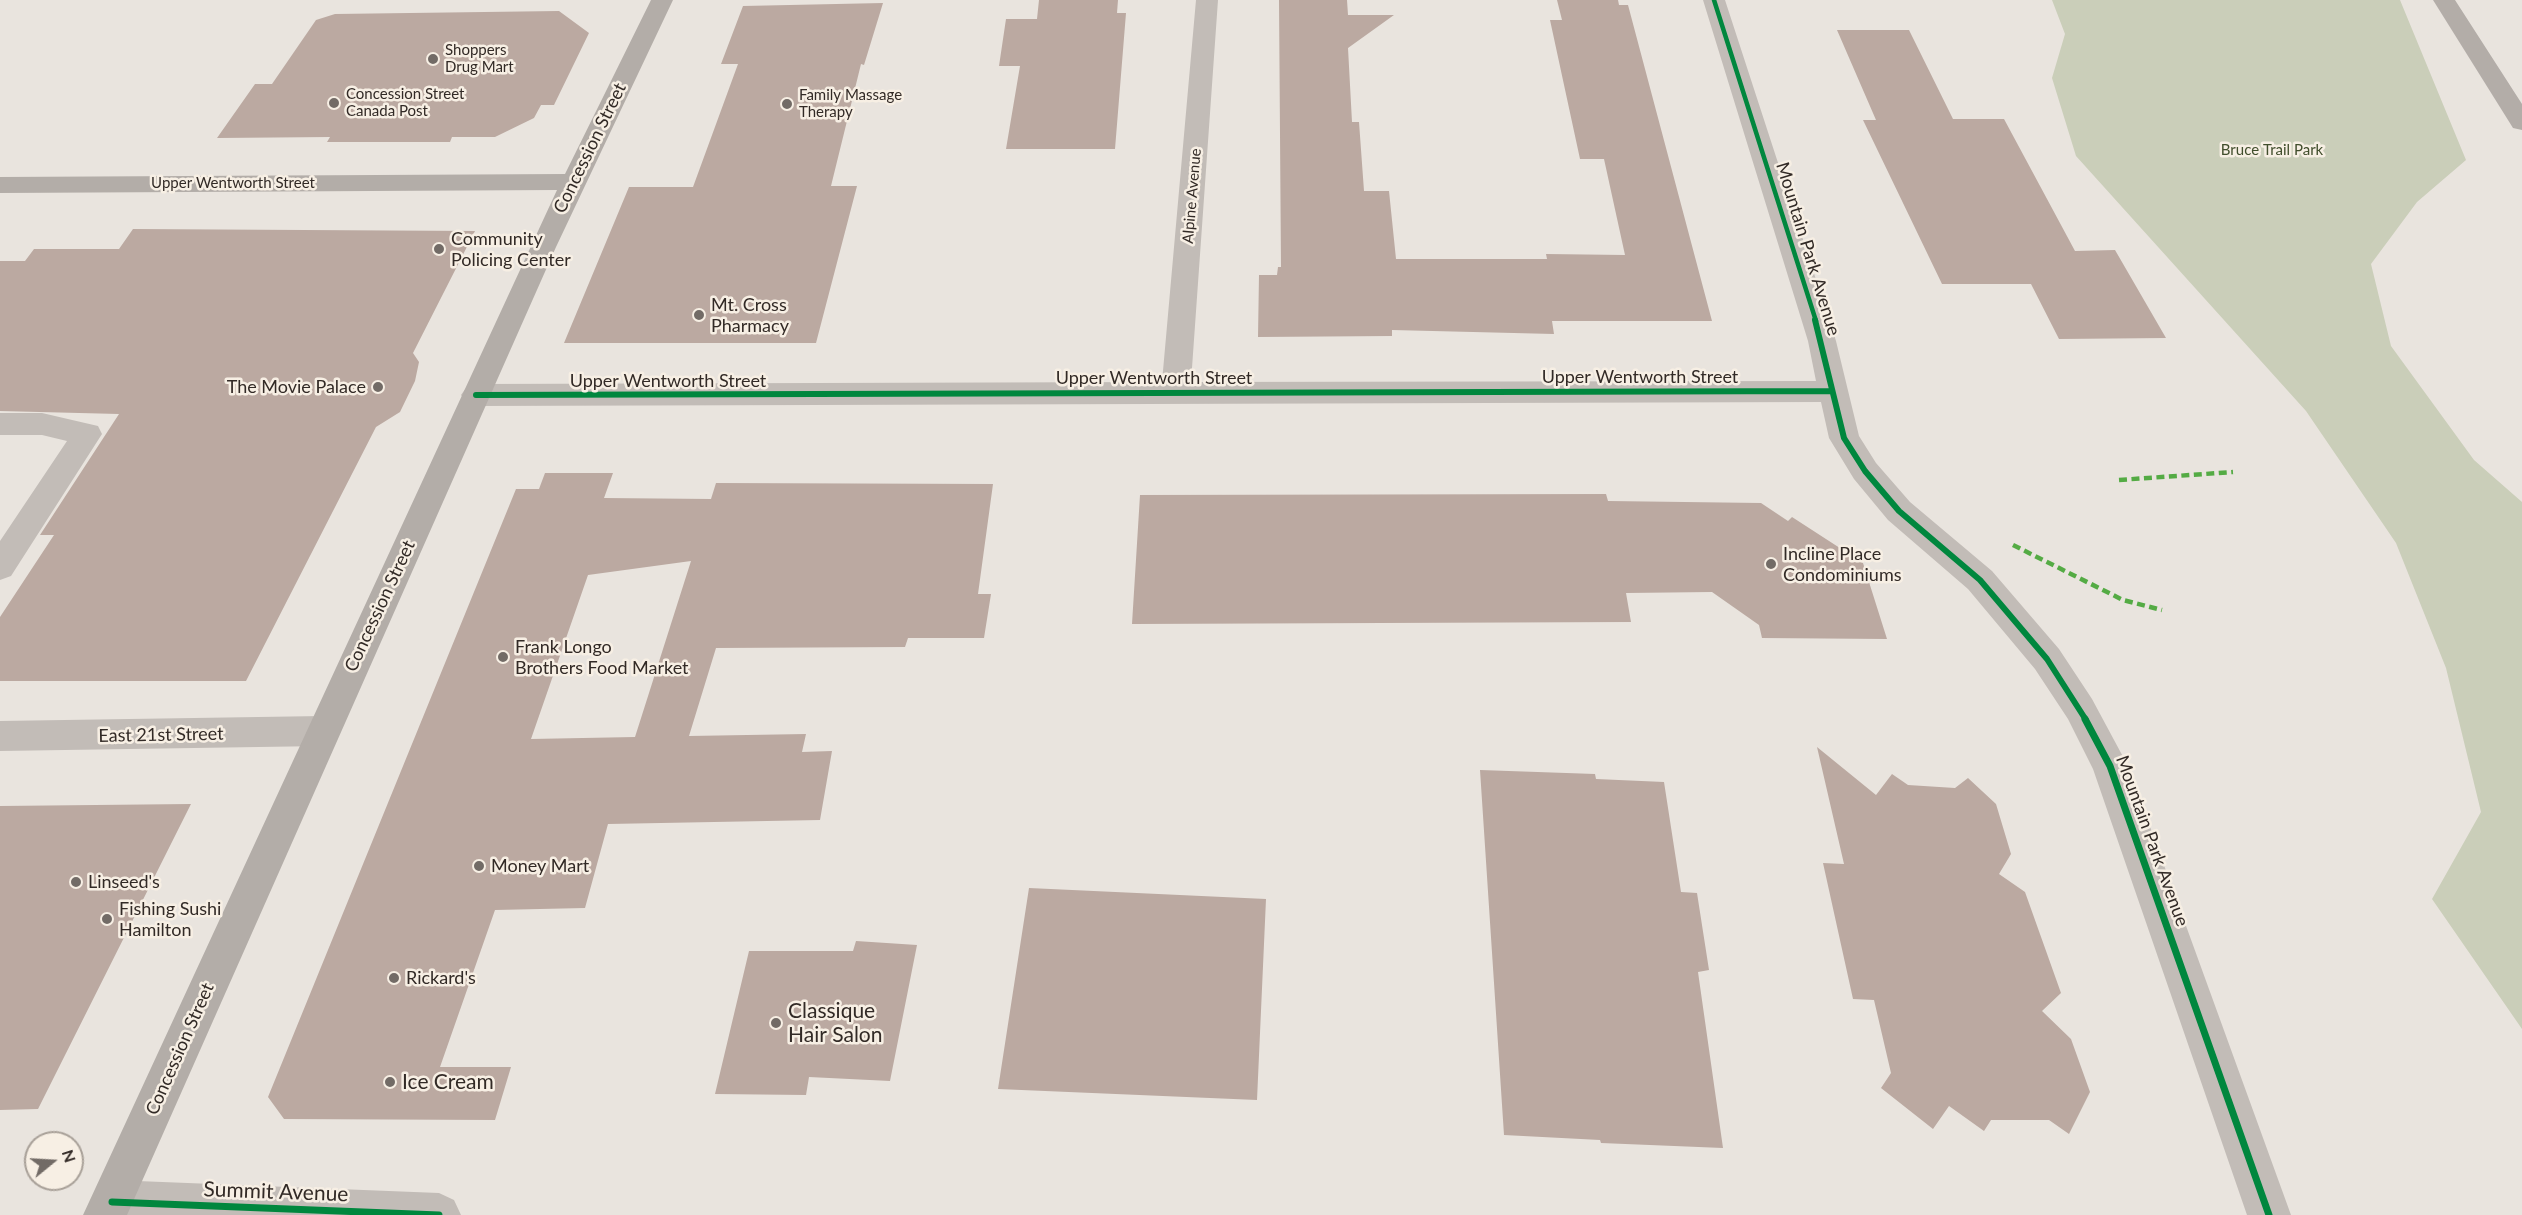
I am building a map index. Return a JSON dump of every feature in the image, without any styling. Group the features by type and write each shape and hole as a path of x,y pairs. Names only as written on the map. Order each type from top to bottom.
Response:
{"main road":[{"name":"Concession Street","path":"109,1208 476,395 574,182 662,0"},
{"path":"2444,0 2522,123"},
{"name":"Upper Wentworth Street","path":"0,185 574,182"}],"street":[{"name":"Alpine Avenue","path":"1176,393 1207,0"},
{"name":"Mountain Park Avenue","path":"1714,0 1822,341 1831,391 1844,438 1865,471 1899,511 1980,580 2013,618 2047,659 2095,738 2114,777 2269,1215"},
{"name":"Upper Wentworth Street","path":"476,395 845,396 1831,391"},
{"path":"0,424 42,424 87,434 0,567"},
{"name":"East 21st Street","path":"0,736 323,731"},
{"name":"Summit Avenue","path":"109,1208 439,1215"}],"green space":[{"name":"Bruce Trail Park","path":"2052,0 2400,0 2466,160 2417,202 2371,264 2391,346 2474,460 2522,502 2522,1029 2432,899 2481,812 2446,668 2396,543 2306,411 2076,156 2052,78 2065,34"}],"building":[{"path":"1039,0 1118,0 1117,13 1126,13 1115,149 1006,149 1020,66 999,66 1006,19 1037,19"},
{"path":"1279,0 1347,0 1348,15 1394,15 1348,48 1352,122 1359,122 1364,191 1389,191 1396,259 1547,259 1546,254 1625,255 1604,159 1580,159 1550,20 1562,20 1557,0 1618,0 1619,5 1628,5 1712,321 1552,321 1554,334 1392,330 1392,336 1258,337 1259,275 1277,275 1278,267 1281,267"},
{"path":"883,3 864,65 861,64 831,186 857,186 816,343 564,343 629,187 693,187 738,64 721,64 743,6"},
{"name":"Shoppers Drug Mart","path":"559,11 589,33 554,105 541,105 534,118 495,137 452,137 450,142 327,142 330,137 217,138 255,84 272,84 316,20 335,14"},
{"path":"1837,30 1909,30 1953,119 2004,119 2075,251 2115,250 2166,338 2059,339 2031,284 1942,284 1863,120 1876,120"},
{"path":"133,229 475,231 413,353 419,362 415,381 400,412 376,427 246,681 0,681 0,617 54,535 40,535 119,414 0,411 0,261 25,261 34,249 119,249"},
{"path":"545,473 613,473 604,498 711,499 716,483 993,484 978,594 991,594 984,638 908,638 905,647 716,648 689,736 806,734 802,752 832,751 820,820 608,824 585,908 495,910 440,1067 511,1067 495,1120 284,1119 268,1097 516,489 539,489","holes":["691,561 635,737 531,739 588,575"]},
{"path":"1606,494 1608,501 1761,503 1788,521 1792,517 1863,563 1887,639 1762,638 1759,625 1712,592 1626,593 1631,622 1132,624 1140,495"},
{"path":"1817,747 1876,795 1892,774 1908,785 1955,788 1968,778 1996,804 2011,854 1999,874 2025,892 2061,993 2042,1011 2071,1039 2090,1092 2069,1134 2049,1120 1991,1120 1984,1131 1949,1106 1933,1129 1881,1088 1891,1073 1874,1000 1853,999 1823,863 1844,864"},
{"path":"1480,770 1595,774 1596,779 1664,782 1681,892 1697,893 1709,970 1698,972 1723,1148 1601,1143 1600,1140 1504,1135"},
{"path":"191,804 38,1109 0,1110 0,806"},
{"path":"1029,888 1266,899 1257,1100 998,1089"},
{"path":"856,941 917,945 890,1081 809,1077 806,1095 715,1094 749,951 853,951"}],"marked path":[{"path":"2119,480 2233,472"},
{"path":"2013,545 2123,600 2162,610"}],"cycle path":[{"path":"1714,0 1822,341 1844,438 1865,471 1899,511 1980,580 2047,659 2080,709 2110,766 2269,1215"},
{"path":"476,395 1831,391"},
{"path":"112,1202 439,1215"}],"place":[{"name":"Shoppers Drug Mart","path":"433,59"},
{"name":"Concession Street Canada Post","path":"334,103"},
{"name":"Family Massage Therapy","path":"787,104"},
{"name":"Community Policing Center","path":"439,249"},
{"name":"Mt. Cross Pharmacy","path":"699,315"},
{"name":"The Movie Palace","path":"378,387"},
{"name":"Incline Place Condominiums","path":"1771,564"},
{"name":"Frank Longo Brothers Food Market","path":"503,657"},
{"name":"Money Mart","path":"479,866"},
{"name":"Linseed's","path":"76,882"},
{"name":"Fishing Sushi Hamilton","path":"107,919"},
{"name":"Rickard's","path":"394,978"},
{"name":"Classique Hair Salon","path":"776,1023"},
{"name":"Ice Cream","path":"390,1082"}]}
